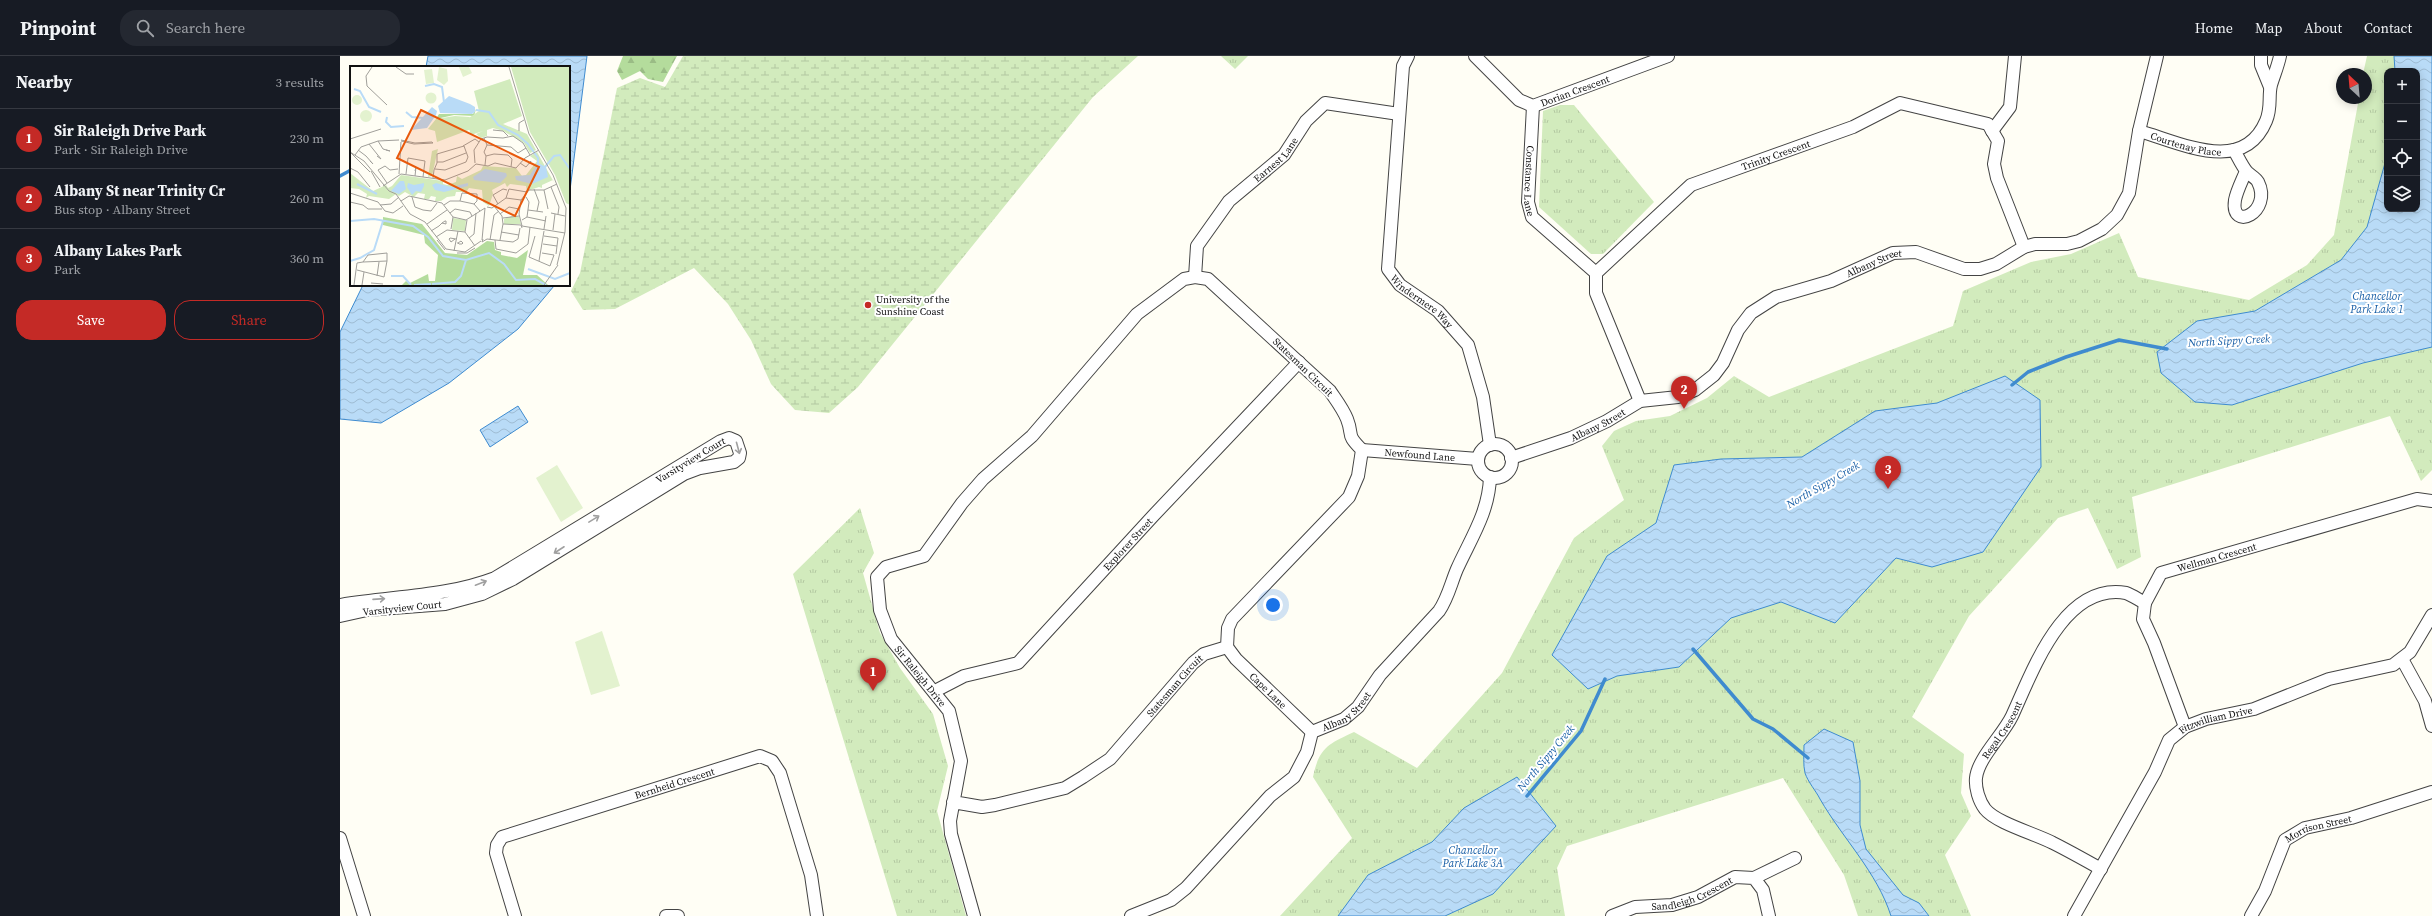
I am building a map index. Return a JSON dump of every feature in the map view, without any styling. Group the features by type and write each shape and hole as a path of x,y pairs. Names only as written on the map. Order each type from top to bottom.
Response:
{"street":[{"name":"Windermere Way","path":"1408,56 1402,66 1388,269 1400,285 1438,311 1468,345 1483,397 1490,445"},
{"name":"Dorian Crescent","path":"1475,56 1519,100 1533,106 1668,56"},
{"path":"2015,56 2010,107 1992,131 1998,141 1994,164 1997,178 2024,247"},
{"name":"Albany Street","path":"1511,458 1571,438 1607,421 1640,401 1685,395 1705,384 1723,363 1738,330 1751,313 1776,297 1831,281 1893,253 1916,252 1964,270 1972,270 1996,264 2024,247 2035,244 2067,244 2080,241 2110,223 2129,193 2139,131 2157,56"},
{"name":"Courtenay Place","path":"2139,131 2202,151 2219,153 2234,150 2248,144 2260,133 2271,106 2270,86 2261,65 2261,56"},
{"name":"Courtenay Place","path":"2270,86 2280,56"},
{"name":"Earnest Lane","path":"1195,277 1197,246 1229,201 1284,155 1306,121 1325,103 1399,114"},
{"name":"Trinity Crescent","path":"1596,273 1691,185 1853,127 1900,103 1988,124 1992,131"},
{"name":"Constance Lane","path":"1533,106 1528,202 1532,217 1596,273"},
{"name":"Courtenay Place","path":"2234,150 2246,171"},
{"path":"1596,273 1596,293 1640,401"},
{"name":"Statesman Circuit","path":"1195,277 1208,279 1334,396 1348,421 1350,438 1362,450"},
{"name":"Sir Raleigh Drive","path":"974,916 951,834 950,821 961,761 949,711 935,691 890,639 880,610 877,577 886,567 924,556 962,504 983,479 1032,436 1137,314 1184,279 1195,277"},
{"name":"Explorer Street","path":"935,691 964,676 1018,662 1153,516 1299,362"},
{"path":"1496,444 1505,448 1511,458 1508,472 1498,478 1490,477 1480,470 1478,458 1482,450 1490,445 1496,444"},
{"path":"1227,647 1228,628 1232,619 1349,497 1358,476 1362,450"},
{"name":"Newfound Lane","path":"1362,450 1478,458"},
{"name":"Varsityview Court","path":"340,616 366,610 444,598 482,594 513,579 571,538 681,471"},
{"name":"Albany Street","path":"1131,916 1171,900 1186,888 1270,796 1294,777 1307,752 1312,732 1344,719 1358,707 1380,675 1439,611 1445,602 1456,570 1483,517 1490,494 1490,477"},
{"name":"Wellman Crescent","path":"2185,727 2154,643 2143,619 2145,602 2161,573 2417,499 2432,501"},
{"name":"Regal Crescent","path":"2100,869 2053,843 1997,819 1985,809 1977,791 1976,778 1979,766 2001,735 2012,716 2038,657 2051,636 2067,617 2082,604 2101,595 2127,594 2145,602"},
{"name":"Varsityview Court","path":"340,605 372,599 444,598"},
{"name":"Fitzwilliam Drive","path":"2074,916 2155,772 2169,740 2185,727 2206,720 2254,709 2329,680 2382,668 2402,659 2415,644 2432,615"},
{"name":"Statesman Circuit","path":"953,802 982,807 1065,788 1110,759 1193,663 1204,654 1227,647"},
{"name":"Cape Lane","path":"1227,647 1236,659 1312,732"},
{"path":"2402,659 2425,701 2432,726"},
{"name":"Bernheid Crescent","path":"515,916 496,854 497,845 502,837 760,756 772,761 780,773 811,875 817,916"},
{"name":"Morrison Street","path":"2251,916 2265,891 2285,840 2305,828 2351,818 2432,792"},
{"path":"340,838 364,916"},
{"path":"1769,916 1763,890 1754,878 1795,858"},
{"name":"Sandleigh Crescent","path":"1612,916 1635,907 1672,905 1698,897 1735,877 1754,878"},
{"path":"666,916 678,916"}],"green space":[{"path":"623,56 677,56 663,82 648,79 640,71 622,80 617,71"},
{"path":"683,56 1138,56 1093,97 858,387 829,413 795,410 771,384 751,340 728,304 694,268 615,309 583,310 571,291 580,273 617,88 640,78 665,87"},
{"path":"1221,56 1248,56 1235,69"},
{"path":"2367,56 2432,56 2432,470 2421,481 2390,416 2132,497 2141,557 2117,569 2088,508 2058,518 1969,616 1912,717 1964,754 1961,793 1971,816 1945,855 1971,916 1858,916 1844,875 1783,778 1567,846 1557,868 1565,916 1280,916 1352,838 1313,777 1318,759 1322,753 1337,740 1354,732 1417,768 1502,673 1574,538 1624,500 1602,446 1614,431 1636,421 1670,416 1707,398 1734,376 1769,397 1953,326 1963,291 2031,262 2071,254 2119,233 2138,277 2249,300 2307,265 2334,235 2358,104 2372,104 2372,68 2364,68"},
{"path":"1560,105 1574,105 1654,202 1603,254 1591,254 1539,207 1543,111"},
{"path":"557,465 583,508 561,522 536,478"},
{"path":"860,508 874,553 863,573 880,633 900,668 933,714 948,766 937,811 966,916 897,916 793,574"},
{"path":"602,631 620,686 591,695 575,642"}],"water":[{"path":"428,56 587,56 570,190 570,66 426,66"},
{"name":"Chancellor Park Lake 1","path":"2394,56 2432,56 2432,347 2363,363 2232,405 2195,402 2161,373 2157,352 2197,321 2255,311 2341,260 2367,227 2384,167 2384,212 2420,212 2420,68 2395,68"},
{"path":"363,286 554,286 518,329 449,383 381,423 340,419 340,332"},
{"path":"2005,376 2040,400 2041,467 1983,552 1932,567 1896,558 1835,623 1781,602 1731,618 1679,667 1617,676 1588,689 1552,655 1607,556 1656,523 1674,465 1721,459 1802,457 1875,411 1937,403"},
{"path":"518,406 528,422 490,447 480,430"},
{"path":"1824,729 1853,742 1860,781 1860,825 1866,849 1903,895 1919,903 1929,916 1891,916 1885,900 1868,870 1829,814 1808,780 1804,770 1804,745"},
{"name":"Chancellor Park Lake 3A","path":"1517,777 1556,826 1493,894 1445,916 1338,916 1368,875 1432,842 1464,808"}],"waterway":[{"path":"340,176 350,171"},
{"name":"North Sippy Creek","path":"2012,385 2028,372 2066,357 2119,340 2167,349"},
{"path":"1693,649 1753,719 1773,729 1808,758"},
{"name":"North Sippy Creek","path":"1527,796 1581,731 1605,679"}],"place":[{"name":"University of the Sunshine Coast","path":"868,305"},
{"name":"Albany St near Trinity Cr","path":"1684,409"},
{"name":"Albany Lakes Park","path":"1888,489"},
{"name":"Sir Raleigh Drive Park","path":"873,691"}]}
